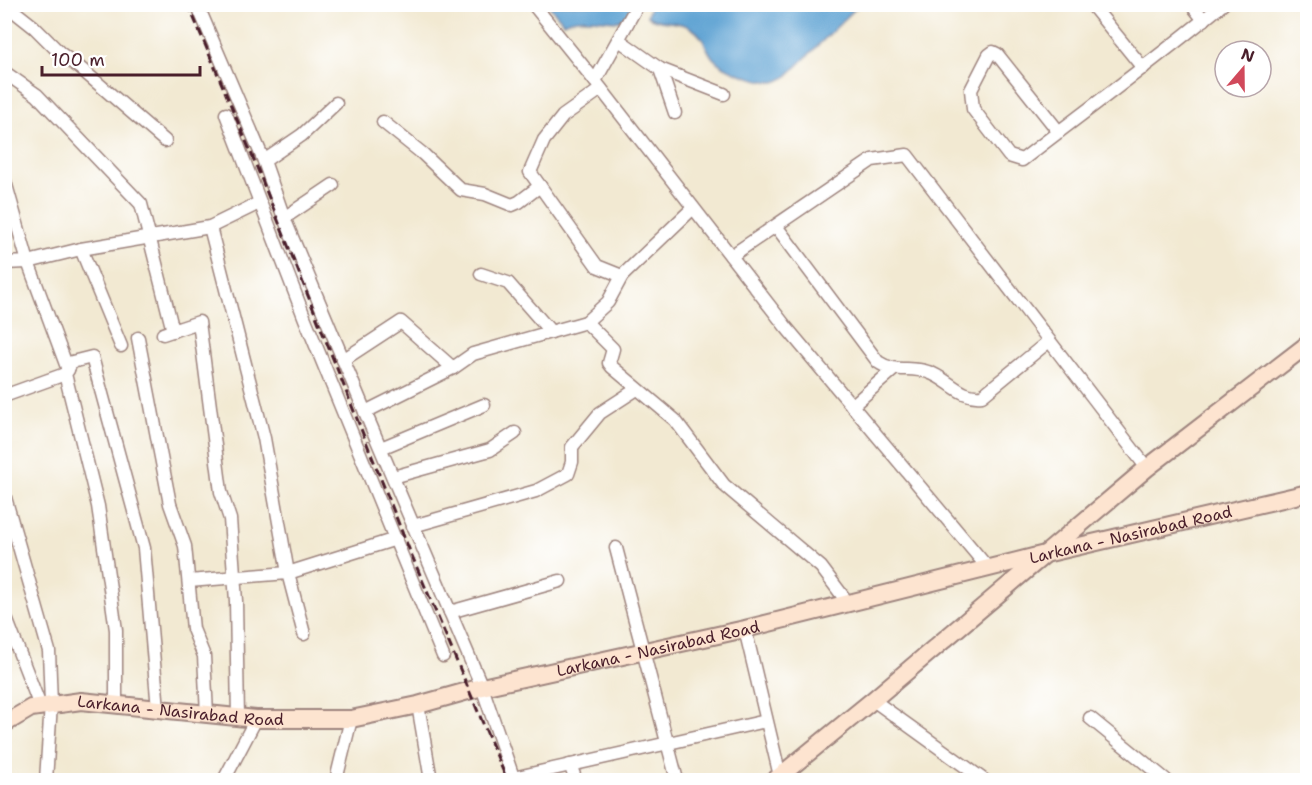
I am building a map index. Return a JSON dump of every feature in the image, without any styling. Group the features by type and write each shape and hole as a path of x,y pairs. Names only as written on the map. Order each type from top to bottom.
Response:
{"main road":[{"path":"778,778 1147,468 1308,344"},
{"name":"Larkana - Nasirabad Road","path":"4,724 31,708 81,701 238,718 351,719 418,705 482,687 745,629 1045,554 1308,493"}],"street":[{"path":"5,4 165,141"},
{"path":"197,4 264,161 284,218 343,360 482,687 513,779 766,721"},
{"path":"533,4 786,327 988,568"},
{"path":"622,276 597,266 530,172 544,140 562,116 598,85 638,4"},
{"path":"1091,4 1143,68"},
{"path":"1191,4 1204,20"},
{"path":"1059,132 997,54 993,52 988,55 971,90 973,109 1009,156 1022,159 1059,132 1143,68 1223,4"},
{"path":"619,40 660,69 724,94"},
{"path":"660,69 675,113"},
{"path":"4,72 37,95 141,204 150,237 168,333 199,322 221,492 230,519 238,718"},
{"path":"264,161 302,135 336,103"},
{"path":"226,114 259,203 443,656"},
{"path":"383,122 423,154 461,190 485,194 512,204 519,202 540,186"},
{"path":"731,256 872,160 907,155 1147,468"},
{"path":"5,178 28,262 66,372 98,506 116,630 116,705"},
{"path":"284,218 333,185"},
{"path":"4,263 28,262 81,249 210,227 259,203"},
{"path":"365,412 453,368 473,354 586,322 608,302 622,276 693,208"},
{"path":"776,226 878,362 893,370 926,371 942,378 963,394 973,397 982,396 1049,340"},
{"path":"210,227 264,438 288,573 304,634"},
{"path":"81,249 121,346"},
{"path":"482,274 508,283 551,332"},
{"path":"343,360 401,322 453,368"},
{"path":"586,322 613,350 609,363 612,368 675,420 724,485 821,567 848,603"},
{"path":"138,338 170,504 185,546 193,629 204,656 207,714"},
{"path":"4,396 66,372 72,362 92,357 144,548 158,709"},
{"path":"852,406 893,370"},
{"path":"413,526 536,491 568,474 572,462 572,447 600,412 637,389"},
{"path":"381,448 484,405"},
{"path":"393,477 490,450 515,433"},
{"path":"4,494 49,651 46,780"},
{"path":"189,581 288,573 396,539"},
{"path":"616,548 677,780"},
{"path":"450,612 560,580"},
{"path":"4,613 46,705"},
{"path":"745,629 778,778"},
{"path":"873,700 984,780"},
{"path":"418,705 431,780"},
{"path":"1090,718 1166,780"},
{"path":"224,780 256,719"},
{"path":"336,780 351,719"},
{"path":"570,765 576,780"}],"water":[{"path":"651,4 859,5 786,77 773,82 750,77 724,67 713,58 702,38 691,28 647,16"},
{"path":"548,5 634,5 630,13 619,21 576,19 564,23"}],"railway":[{"path":"188,4 254,160 404,537 507,780"}]}
